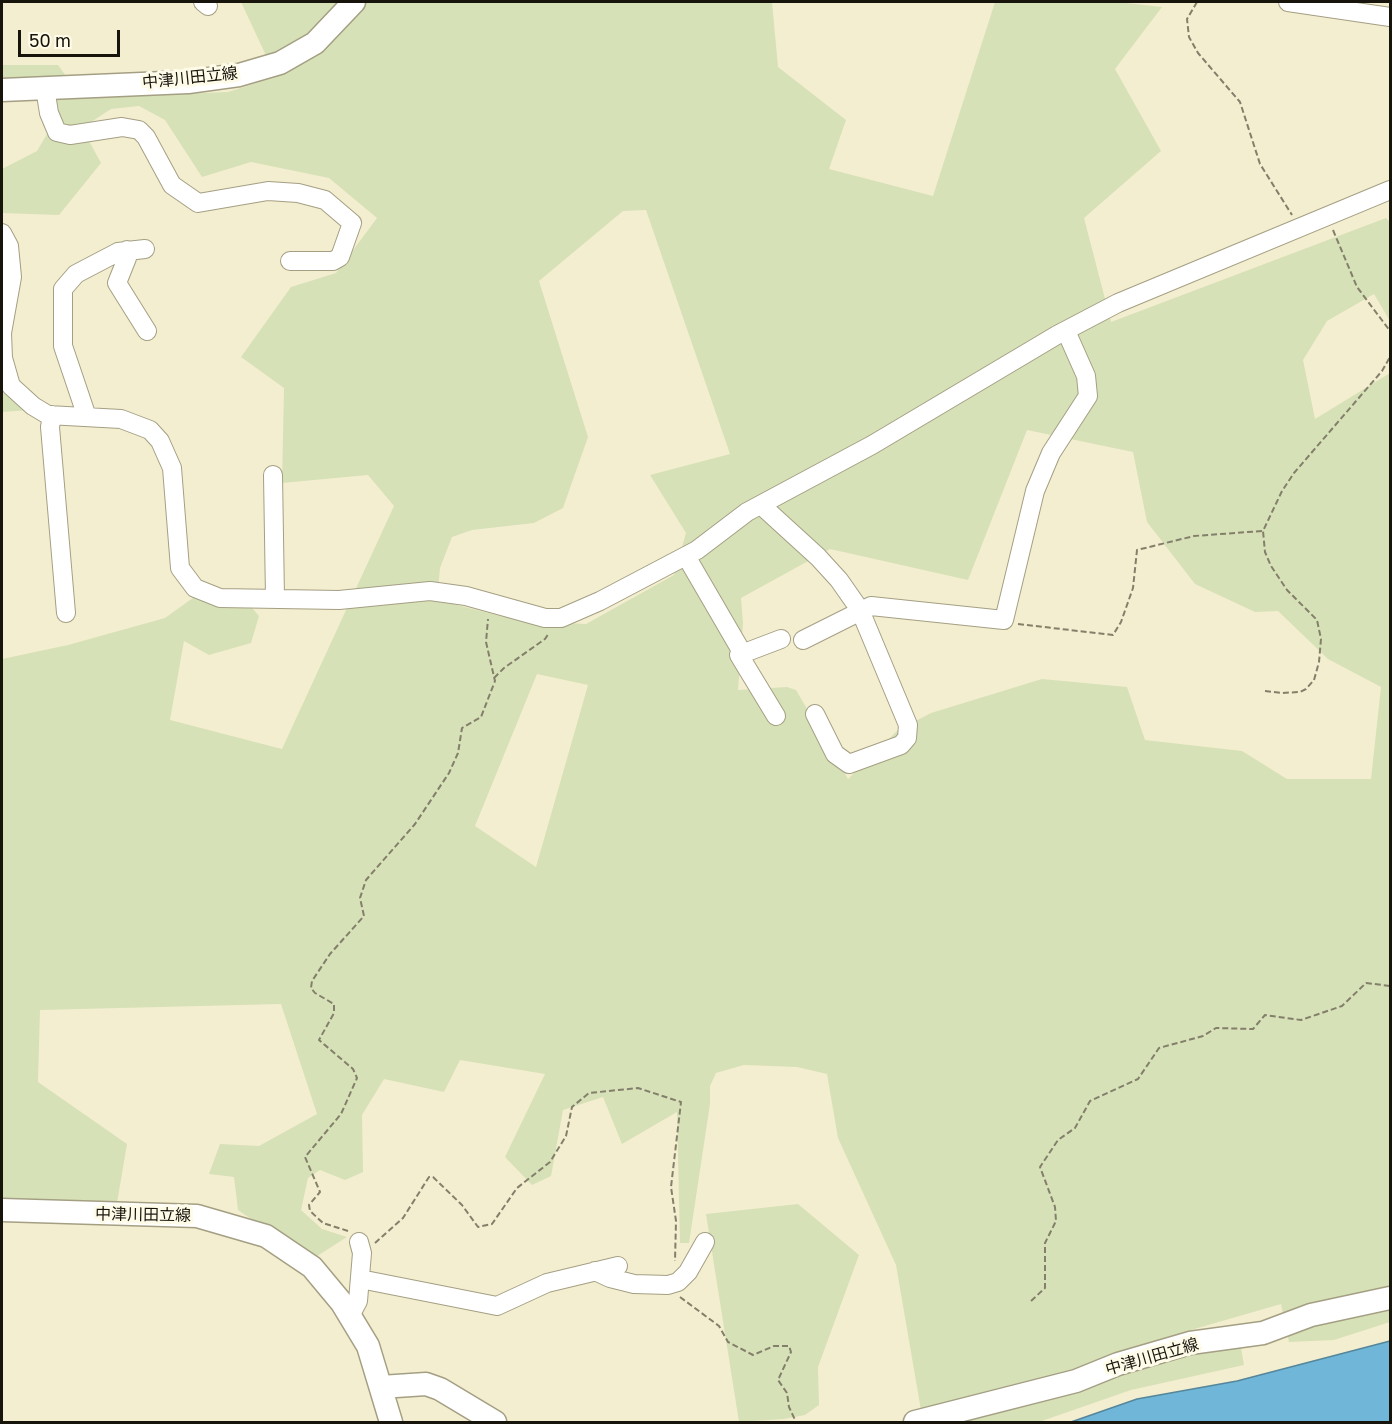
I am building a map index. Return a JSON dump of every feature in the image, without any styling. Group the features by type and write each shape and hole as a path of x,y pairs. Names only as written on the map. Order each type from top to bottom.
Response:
{"main road":[{"name":"中津川田立線","path":"2,90 188,82 239,75 280,63 315,43 354,2"},
{"name":"中津川田立線","path":"2,1210 197,1216 266,1236 312,1267 350,1316 368,1346 391,1422"},
{"name":"中津川田立線","path":"915,1422 1076,1380 1118,1364 1190,1343 1263,1333 1311,1315 1390,1298"},
{"path":"383,1392 426,1384 440,1389 495,1422"}],"street":[{"path":"1288,2 1390,17"},
{"path":"45,88 49,113 57,132 80,134 122,127 139,130 146,137 172,185 198,202 268,191 298,193 325,200 352,223 340,257 333,261 290,261"},
{"path":"2,233 9,246 12,277 2,333 3,358 11,386 33,406 52,415 121,418 150,430 163,446 172,468 180,568 191,584 208,596 339,600 430,591 466,596 493,605 550,618 561,618 600,601 686,556 761,505 872,445 1118,303 1390,190"},
{"path":"87,417 63,346 63,289 76,274 136,249 128,258 117,284 147,331"},
{"path":"803,640 871,606 1004,620 1035,491 1051,453 1088,396 1086,376 1066,331"},
{"path":"52,415 50,427 66,613"},
{"path":"273,475 275,598"},
{"path":"761,505 818,557 839,580 860,610 908,725 907,738 901,745 849,764 835,754 815,714"},
{"path":"686,556 743,654"},
{"path":"776,716 739,656 781,639"},
{"path":"595,1270 610,1278 634,1284 666,1285 678,1282 688,1272 705,1242"},
{"path":"350,1316 357,1301 360,1246"},
{"path":"360,1279 497,1306 547,1283 618,1266"}],"path":[{"path":"1197,2 1187,19 1189,37 1198,53 1240,102 1260,164 1300,228"},
{"path":"1328,216 1357,287 1390,331"},
{"path":"1265,691 1291,693 1306,689 1314,680 1321,639 1317,620 1287,590 1271,566 1265,552 1263,531 1277,500 1294,473 1382,371 1390,357"},
{"path":"1004,620 1113,635 1121,622 1133,588 1137,550 1194,536 1263,531"},
{"path":"493,605 486,626 486,642 494,678 481,717 462,728 459,733 458,753 449,773 415,824 366,880 360,898 364,916 330,954 312,981 311,988 315,993 334,1004 334,1013 319,1040 352,1069 357,1078 341,1114 305,1157 320,1192 309,1205 310,1211 323,1223 348,1232 360,1246 378,1242 403,1218 429,1177 440,1180 478,1227 492,1224 517,1188 550,1162 566,1136 572,1107 589,1093 638,1088 681,1102 671,1187 676,1221 673,1250 675,1262 666,1285 668,1291 719,1326 728,1342 753,1355 774,1346 789,1346 791,1352 778,1380 787,1393 789,1407 796,1422"},
{"path":"494,678 545,639 549,633 550,618"},
{"path":"1031,1301 1045,1288 1045,1243 1056,1221 1055,1207 1040,1167 1058,1140 1075,1128 1090,1101 1138,1079 1159,1048 1203,1036 1216,1028 1253,1029 1265,1015 1301,1020 1342,1006 1366,983 1390,986"}],"green space":[{"path":"241,2 772,2 778,67 846,120 829,169 933,196 995,2 1117,2 1162,7 1115,69 1161,151 1084,218 1111,322 1386,218 1390,222 1390,321 1374,294 1327,321 1303,360 1315,419 1390,373 1390,1322 1334,1340 1289,1342 1281,1304 1191,1330 1196,1352 1241,1348 1244,1365 1131,1390 1039,1422 923,1422 896,1265 838,1138 827,1074 797,1067 744,1065 716,1073 710,1086 710,1104 689,1243 680,1243 677,1112 622,1144 603,1097 563,1110 551,1176 532,1185 505,1157 545,1074 460,1060 444,1092 384,1079 362,1115 363,1172 345,1180 320,1170 308,1178 301,1210 322,1229 347,1237 311,1260 238,1210 234,1177 209,1174 220,1144 259,1146 317,1114 281,1004 40,1010 38,1082 127,1144 117,1203 2,1199 2,659 68,645 165,618 197,595 248,603 259,616 251,643 209,655 184,641 170,720 282,749 394,506 368,475 282,483 284,388 241,357 291,287 336,273 377,218 329,178 251,162 202,177 165,120 139,106 111,109 82,128 101,163 59,215 2,213 2,169 37,151 53,124 37,79 2,80 2,65 58,65 82,98 228,92 276,77","holes":["646,210 730,454 650,475 686,533 674,575 586,624 516,620 437,600 440,568 452,537 472,530 534,523 563,508 588,437 539,281 623,211","1027,430 1133,452 1147,522 1195,584 1255,612 1278,611 1328,659 1381,687 1371,779 1287,779 1242,751 1145,740 1127,687 1042,679 931,713 898,730 848,779 796,690 787,687 738,690 743,623 741,598 830,549 968,580","537,674 588,685 536,867 475,826"]},
{"path":"2,377 30,410 2,412"},
{"path":"798,1204 859,1255 818,1367 819,1405 805,1415 739,1422 706,1214"}],"water":[{"path":"1390,1341 1390,1422 1071,1422 1137,1399 1237,1381"}]}
